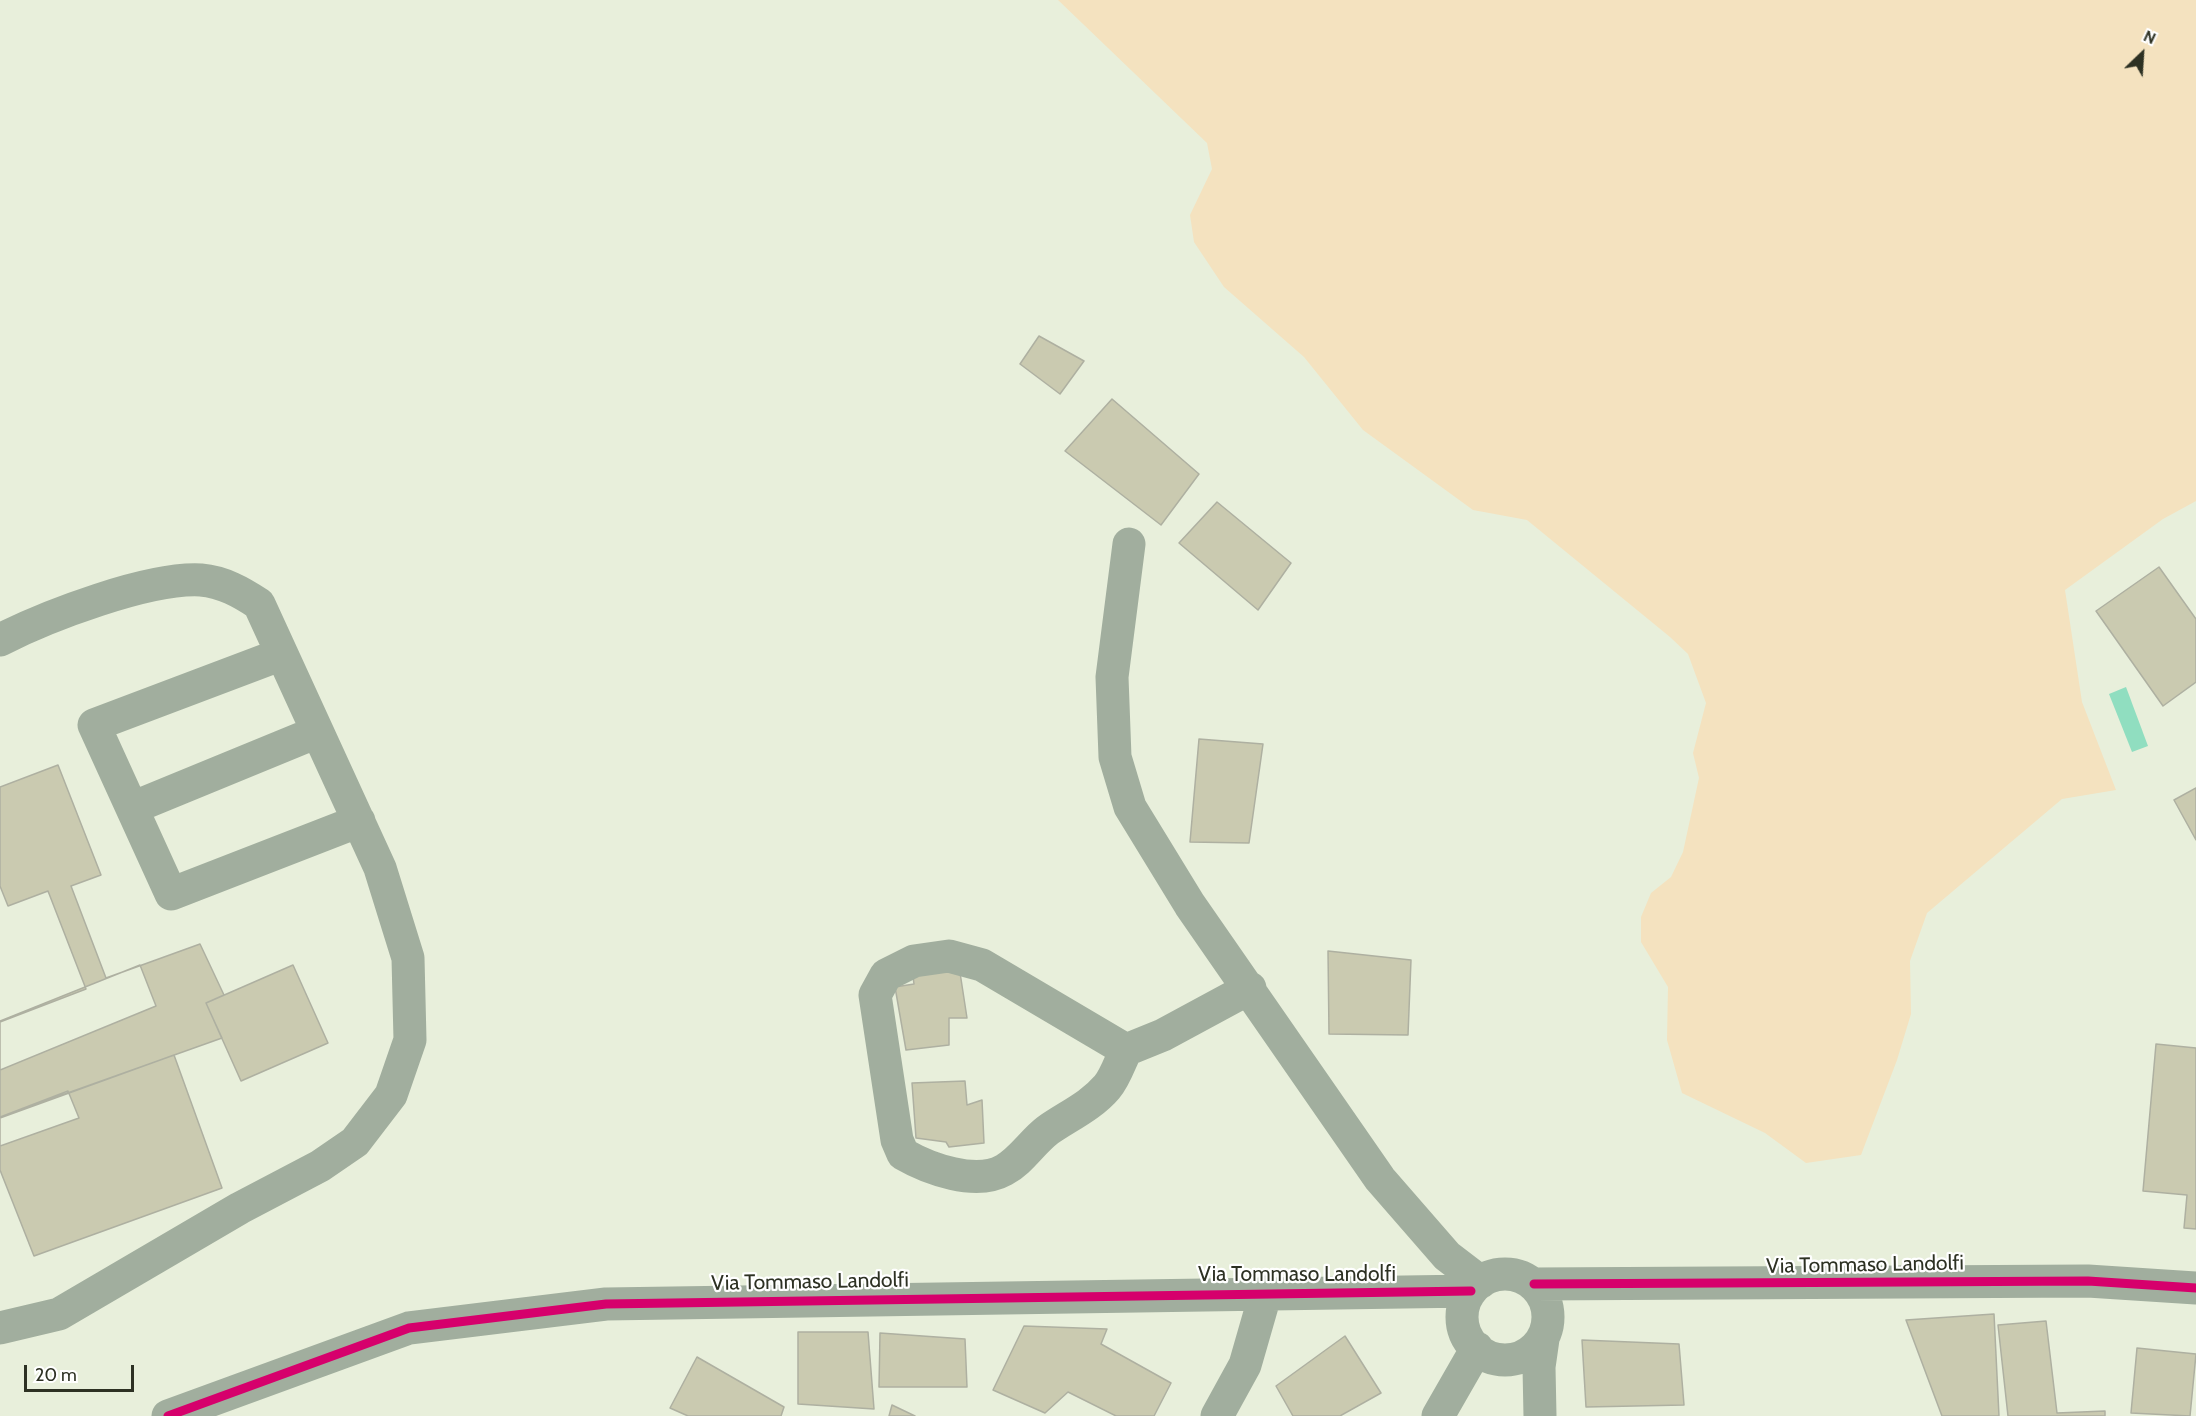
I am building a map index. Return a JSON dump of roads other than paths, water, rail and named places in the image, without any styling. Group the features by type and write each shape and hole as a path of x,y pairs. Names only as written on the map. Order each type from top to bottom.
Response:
{"street":[{"path":"1129,544 1112,677 1114,757 1135,816 1190,905 1250,988 1380,1179 1476,1287"},
{"path":"0,640 23,628 168,580 203,580 238,589 259,604 381,867 408,958 410,1040 391,1095 355,1142 320,1166 240,1208 59,1314 0,1328"},
{"path":"282,654 94,725 171,894 359,821"},
{"path":"132,807 317,732"},
{"path":"1126,1050 982,965 949,956 914,961 886,975 875,995 897,1140 903,1154 929,1166 981,1177 1004,1170 1046,1132 1082,1109 1108,1086 1126,1050 1163,1035 1250,988"},
{"path":"1532,1416 1517,1387 1476,1344 1462,1316 1476,1287 1493,1276 1506,1274 1521,1277 1534,1284 1543,1296 1546,1326 1539,1367 1540,1416"},
{"name":"Via Tommaso Landolfi","path":"1534,1284 1628,1286 2088,1281 2196,1288"},
{"name":"Via Tommaso Landolfi","path":"1546,1326 1577,1299 1628,1286"},
{"name":"Via Tommaso Landolfi","path":"168,1416 410,1328 606,1304 1366,1292 1476,1287"},
{"path":"1217,1416 1245,1365 1266,1292"},
{"name":"Via Tommaso Landolfi","path":"1366,1292 1420,1307 1476,1344"},
{"path":"1476,1344 1506,1360 1521,1358 1533,1350 1546,1326"},
{"path":"1438,1416 1476,1344"}]}
